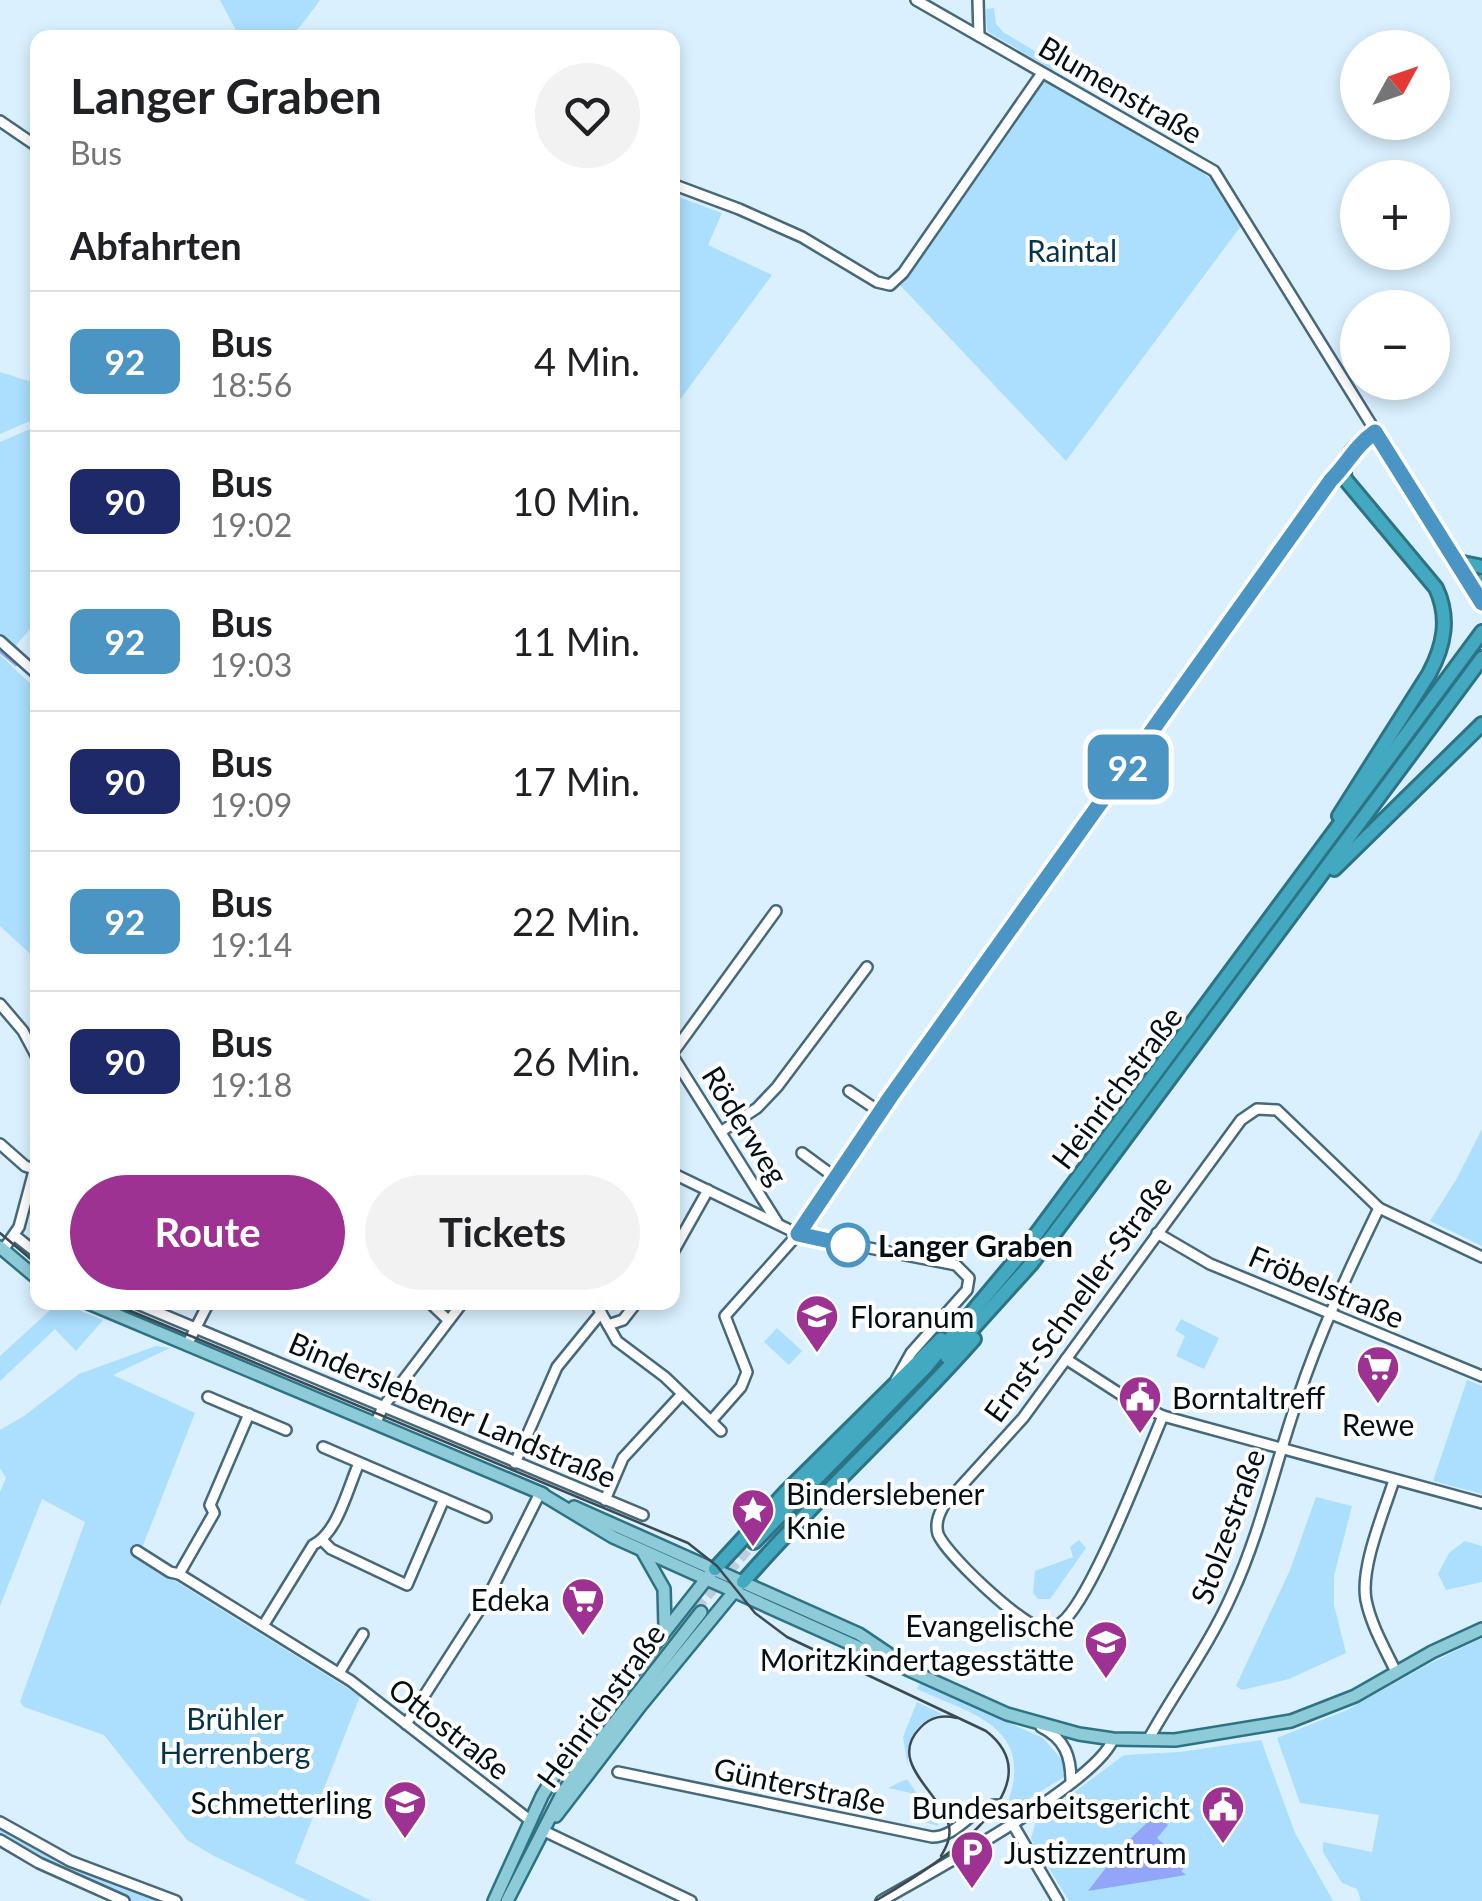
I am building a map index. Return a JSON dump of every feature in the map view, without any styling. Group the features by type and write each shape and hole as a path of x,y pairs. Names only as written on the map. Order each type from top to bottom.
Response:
{"highway":[{"path":"1338,829 1339,816 1429,674 1444,633 1444,605 1436,588 1345,479 1342,470 1352,450 1375,432"},
{"path":"1458,562 1482,566"},
{"name":"Heinrichstraße","path":"988,1304 1482,632"},
{"name":"Heinrichstraße","path":"756,1544 988,1304 1090,1187 1482,658"},
{"path":"1310,891 1482,724"},
{"path":"711,1574 895,1383 988,1304"},
{"path":"738,1587 991,1321 988,1304"}],"main road":[{"path":"2,1248 30,1271"},
{"name":"Binderslebener Landstraße","path":"105,1310 540,1493 738,1587 859,1634 920,1676 1034,1723 1113,1738 1175,1740 1291,1722 1355,1696 1482,1629"},
{"name":"Binderslebener Landstraße","path":"540,1493 599,1530 711,1574"},
{"path":"640,1549 664,1589 665,1629"},
{"name":"Heinrichstraße","path":"494,1901 542,1796 561,1764 711,1574"},
{"name":"Heinrichstraße","path":"544,1831 738,1587"},
{"name":"Heinrichstraße","path":"507,1901 562,1794 698,1610 612,1711 532,1821"}],"street":[{"name":"Blumenstraße","path":"916,0 1214,171 1375,432 1458,562 1478,586 1482,603"},
{"path":"978,0 979,36"},
{"path":"680,187 802,238 877,282 890,285 1042,73"},
{"path":"0,121 30,142"},
{"path":"711,1421 741,1387 747,1372 725,1316 798,1234 880,1112 1331,480 1342,470"},
{"path":"0,641 30,667"},
{"path":"680,1043 776,912"},
{"path":"722,1132 757,1108 777,1087 867,967"},
{"path":"0,1004 30,1045"},
{"name":"Röderweg","path":"680,1066 777,1223"},
{"path":"849,1090 880,1112"},
{"name":"Ernst-Schneller-Straße","path":"1163,1416 1076,1606 1064,1621 1051,1628 1036,1627 1000,1601 960,1563 937,1531 944,1504 1023,1418 1241,1120 1257,1109 1276,1110 1379,1208"},
{"path":"0,1144 30,1168"},
{"path":"802,1153 836,1178"},
{"path":"680,1177 798,1234 964,1270 969,1278 967,1290 911,1353 895,1383"},
{"path":"2,1248 14,1236 30,1183"},
{"path":"680,1240 708,1190"},
{"path":"1379,1208 1482,1257"},
{"name":"Stolzestraße","path":"1148,1740 1202,1654 1232,1594 1257,1534 1330,1313 1379,1208"},
{"name":"Fröbelstraße","path":"1158,1233 1210,1264 1481,1372"},
{"path":"14,1236 30,1248"},
{"name":"Binderslebener Landstraße","path":"151,1310 643,1515"},
{"path":"188,1345 205,1310"},
{"path":"437,1310 448,1320"},
{"path":"374,1424 382,1407 456,1310"},
{"path":"599,1310 617,1341 722,1430"},
{"path":"608,1326 624,1320 631,1310"},
{"path":"516,1463 556,1367 600,1313"},
{"path":"1066,1360 1128,1400 1163,1416 1482,1503"},
{"path":"605,1500 623,1458 682,1394"},
{"path":"208,1396 286,1430"},
{"path":"179,1574 214,1513 210,1505 249,1414"},
{"path":"324,1448 486,1517"},
{"path":"263,1626 313,1545 322,1540 359,1463"},
{"path":"1394,1480 1366,1576 1365,1596 1370,1617 1396,1672"},
{"path":"406,1724 510,1556 540,1493"},
{"path":"322,1540 331,1549 406,1585 444,1500"},
{"name":"Ottostraße","path":"137,1551 339,1673 532,1821"},
{"path":"339,1673 362,1634"},
{"path":"1034,1723 1052,1732 1064,1746 1070,1756 1071,1782"},
{"path":"881,1901 1013,1824 1100,1758 1113,1738"},
{"name":"Günterstraße","path":"618,1772 932,1837 946,1836 992,1804 1002,1808 1013,1824"},
{"path":"0,1822 70,1861 176,1901"},
{"path":"1013,1824 1058,1901"},
{"path":"544,1831 691,1901"},
{"path":"0,1840 38,1863 124,1901"}],"green space":[{"path":"220,0 320,0 296,30 236,30"},
{"path":"994,8 996,24 1003,32 1050,60 1053,70 987,31 986,9"},
{"name":"Raintal","path":"1044,78 1197,168 1214,182 1241,226 1066,461 899,284"},
{"path":"680,198 722,213 708,245 772,275 680,400"},
{"path":"0,372 30,381 30,421 0,434"},
{"path":"30,429 30,629 15,647 0,634 0,442"},
{"path":"0,655 30,683 30,954 0,926"},
{"path":"1482,1129 1482,1246 1430,1221"},
{"path":"50,1310 79,1310 103,1320 76,1351 55,1329 0,1381 0,1356"},
{"path":"1181,1319 1219,1338 1204,1369 1176,1356 1185,1336 1175,1330"},
{"path":"777,1328 802,1351 789,1365 764,1342"},
{"name":"Brühler Herrenberg","path":"156,1346 170,1348 113,1375 195,1413 138,1558 360,1696 295,1863 372,1901 308,1901 214,1856 187,1840 104,1735 24,1707 20,1702 85,1522 42,1499 0,1606 0,1492 6,1478 0,1468 0,1430 79,1374"},
{"path":"1467,1380 1482,1386 1482,1494 1433,1481"},
{"path":"1316,1497 1352,1506 1334,1576 1334,1605 1346,1653 1289,1679 1242,1690 1236,1686 1290,1570"},
{"path":"1079,1540 1086,1548 1050,1599 1038,1599 1033,1593 1035,1571 1073,1557 1070,1547"},
{"path":"1465,1541 1482,1546 1482,1582 1446,1590 1438,1574 1449,1553"},
{"path":"1482,1638 1482,1901 1361,1901 1357,1889 1342,1883 1323,1852 1323,1842 1372,1852 1379,1815 1300,1803 1277,1738 1347,1710"},
{"path":"920,1683 1043,1738 1063,1761 1064,1777 1017,1806 1008,1802 1014,1776 1013,1756 1005,1739 977,1716 917,1689"},
{"path":"917,1702 942,1714 918,1727 909,1749 908,1767 903,1737"},
{"path":"1261,1740 1295,1833 1333,1901 1069,1901 1031,1839 1036,1821 1124,1755 1180,1752"},
{"path":"907,1779 939,1826 915,1820 916,1800 911,1793 888,1788"},
{"path":"0,1829 79,1871 164,1901 133,1901 102,1890 29,1852 0,1834"}],"water":[{"path":"1156,1814 1168,1825 1157,1838 1187,1865 1181,1871 1186,1875 1088,1891 1122,1847"}],"waterway":[{"path":"926,0 972,27"},
{"path":"986,35 1089,94"},
{"path":"1113,108 1193,154"},
{"path":"0,652 16,665"}],"tunnel":[{"path":"696,1608 754,1542"}],"tram line":[{"path":"0,1233 30,1258"},
{"path":"128,1310 688,1543 717,1566 755,1613 787,1637 986,1731 1005,1754 1008,1779 997,1804 977,1829 950,1852 875,1901"},
{"path":"941,1856 949,1826 912,1766 909,1753 911,1741 928,1721 937,1717 957,1718"}],"bus line":[{"name":"92","path":"848,1245 798,1234 891,1096 1331,480 1342,470 1352,450 1375,432 1482,603"}],"place":[{"name":"Langer Graben","path":"848,1245"},
{"name":"Floranum","path":"817,1354"},
{"name":"Rewe","path":"1378,1405"},
{"name":"Borntaltreff","path":"1140,1435"},
{"name":"Binderslebener Knie","path":"753,1548"},
{"name":"Edeka","path":"583,1637"},
{"name":"Evangelische Moritzkindertagesstätte","path":"1106,1680"},
{"name":"Schmetterling","path":"405,1840"},
{"name":"Bundesarbeitsgericht","path":"1223,1845"},
{"name":"Justizzentrum","path":"972,1890"}]}
